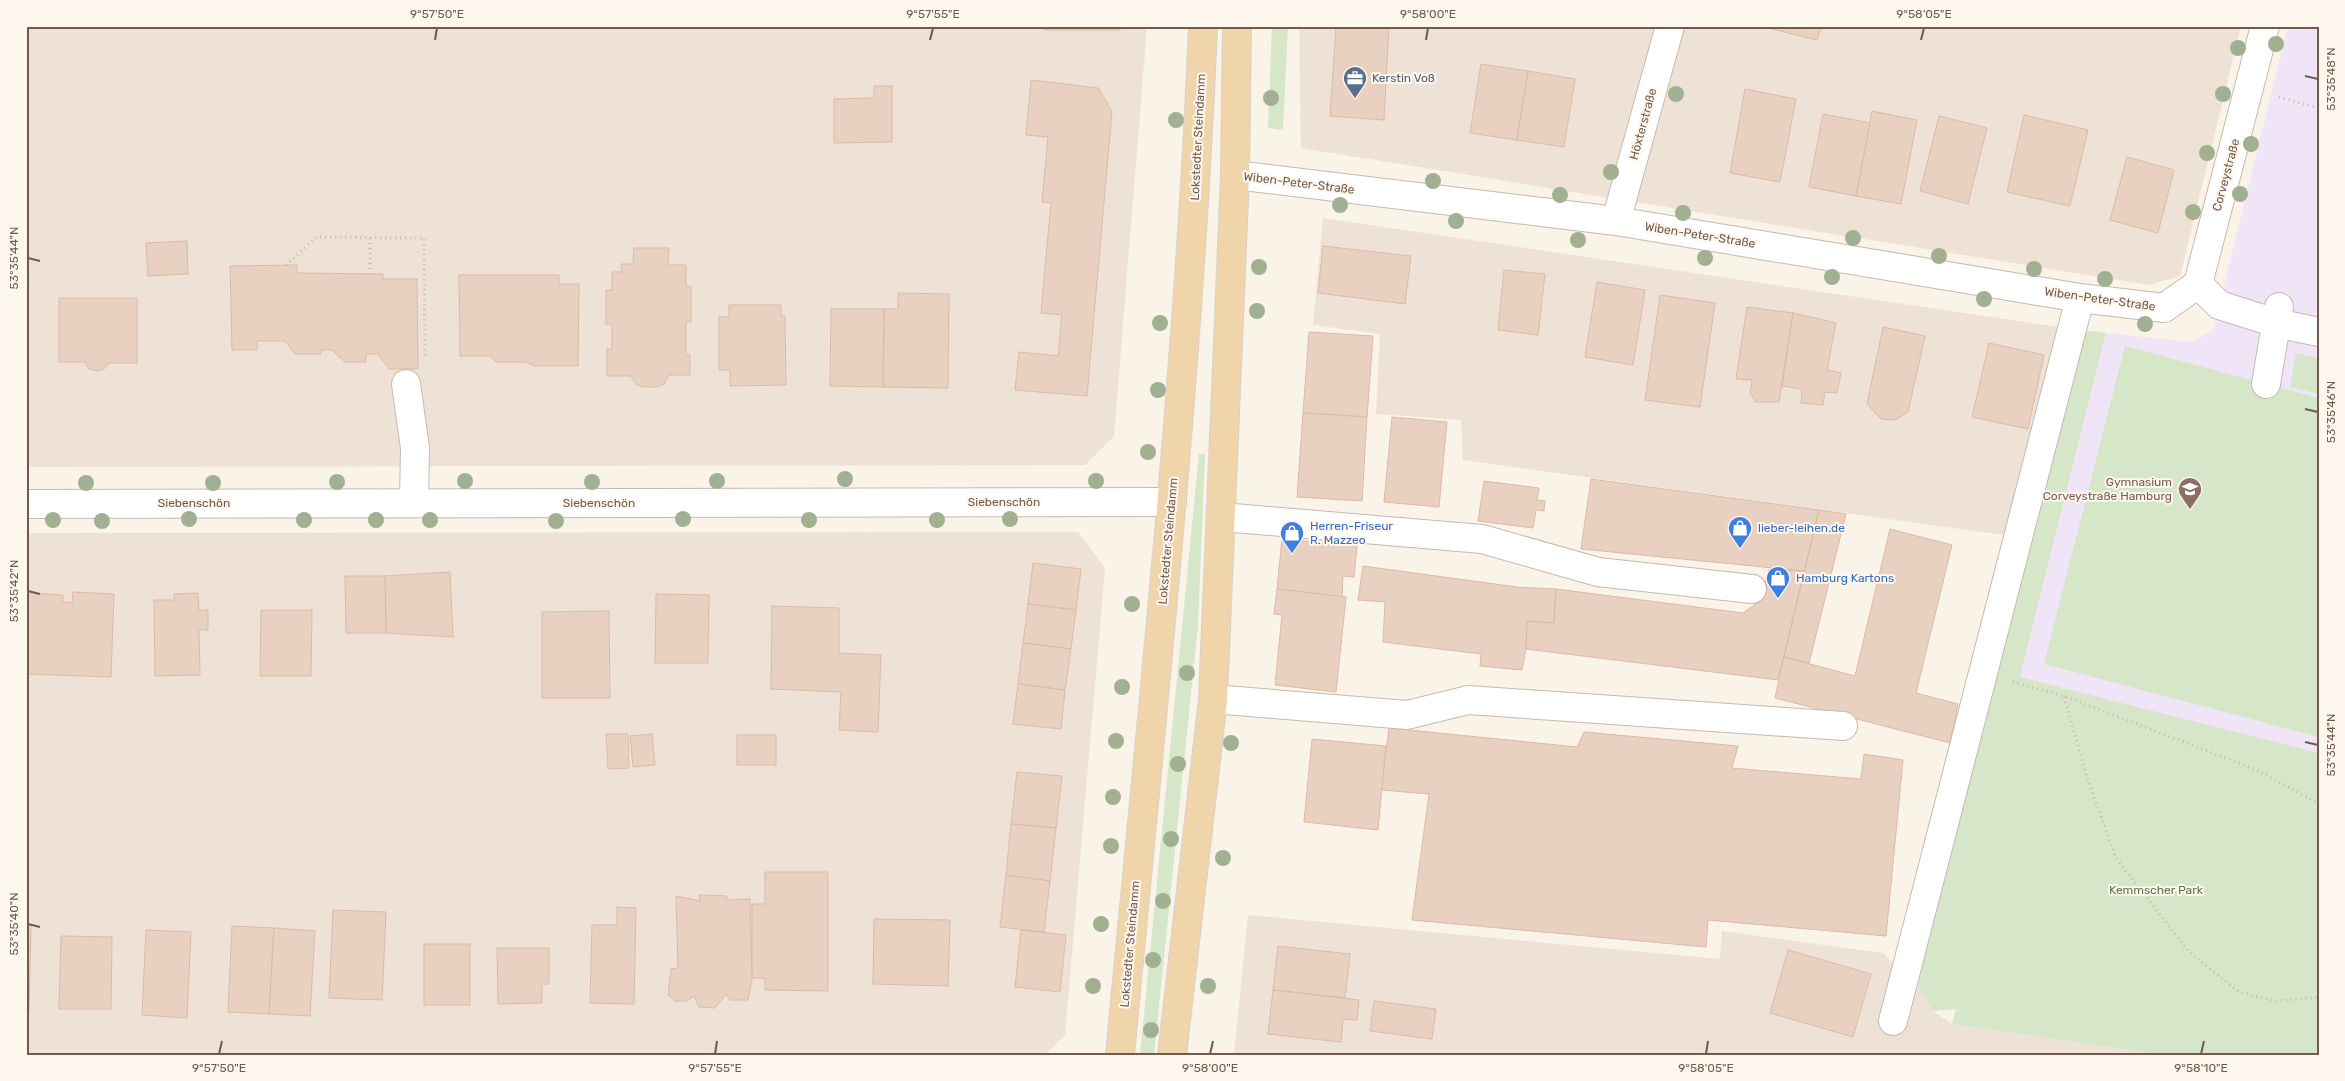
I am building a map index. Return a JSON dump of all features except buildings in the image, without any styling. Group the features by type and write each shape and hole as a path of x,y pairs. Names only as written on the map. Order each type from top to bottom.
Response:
{"main road":[{"name":"Lokstedter Steindamm","path":"1120,1055 1172,502 1196,185 1202,26"},
{"path":"1172,1055 1213,699 1235,175 1237,26"}],"street":[{"name":"Höxterstraße","path":"1616,221 1670,26"},
{"name":"Corveystraße","path":"2198,284 2265,26"},
{"name":"Wiben-Peter-Straße","path":"1235,175 1616,221 2080,298 2164,308 2198,284"},
{"path":"2198,284 2219,305 2278,315 2319,332"},
{"path":"1893,1021 2080,298"},
{"path":"2266,384 2278,315"},
{"path":"414,503 416,376"},
{"name":"Siebenschön","path":"26,504 1172,502"},
{"path":"1222,517 1482,539 1598,572 1752,589"},
{"path":"1213,699 1407,715 1468,700 1843,726"}],"path":[{"path":"2249,90 2319,108"},
{"path":"286,266 317,237 424,238 416,376"},
{"path":"370,238 370,274"},
{"path":"2319,804 2257,770 2064,696 2087,777 2116,858 2189,952 2240,992 2276,1001 2319,998"}],"shaded area":[{"path":"26,26 1147,26 1114,436 1085,465 26,467"},
{"path":"1299,26 2241,26 2180,276 2149,285 1301,148"},
{"name":"Gymnasium Corveystraße Hamburg","path":"2288,26 2319,26 2319,753 2020,677 2106,333 2191,342 2213,330"},
{"path":"1323,218 2072,329 2018,537 1463,460 1461,420 1376,414 1380,334 1313,325"},
{"path":"1078,532 1105,568 1065,1035 1045,1055 26,1055 26,533"},
{"path":"1248,915 1720,959 1722,931 1883,953 1918,987 1933,1011 1952,1024 2163,1055 1234,1055"}],"green space":[{"path":"1272,26 1288,26 1283,130 1268,128"},
{"name":"Kemmscher Park","path":"2072,329 2106,333 2020,677 2319,753 2319,1055 2163,1055 1952,1024 1956,1009 1933,1011 1918,987 1975,681"},
{"name":"Gymnasium Corveystraße Hamburg","path":"2125,346 2319,398 2319,737 2044,664"},
{"path":"2296,353 2319,358 2319,394 2290,387"},
{"path":"1199,454 1205,454 1198,625 1154,1055 1140,1055"}],"place":[{"name":"Kerstin Voß","path":"1355,99"},
{"name":"Gymnasium Corveystraße Hamburg","path":"2190,510"},
{"name":"lieber-leihen.de","path":"1740,549"},
{"name":"Herren-Friseur R. Mazzeo","path":"1292,554"},
{"name":"Hamburg Kartons","path":"1778,599"}]}
